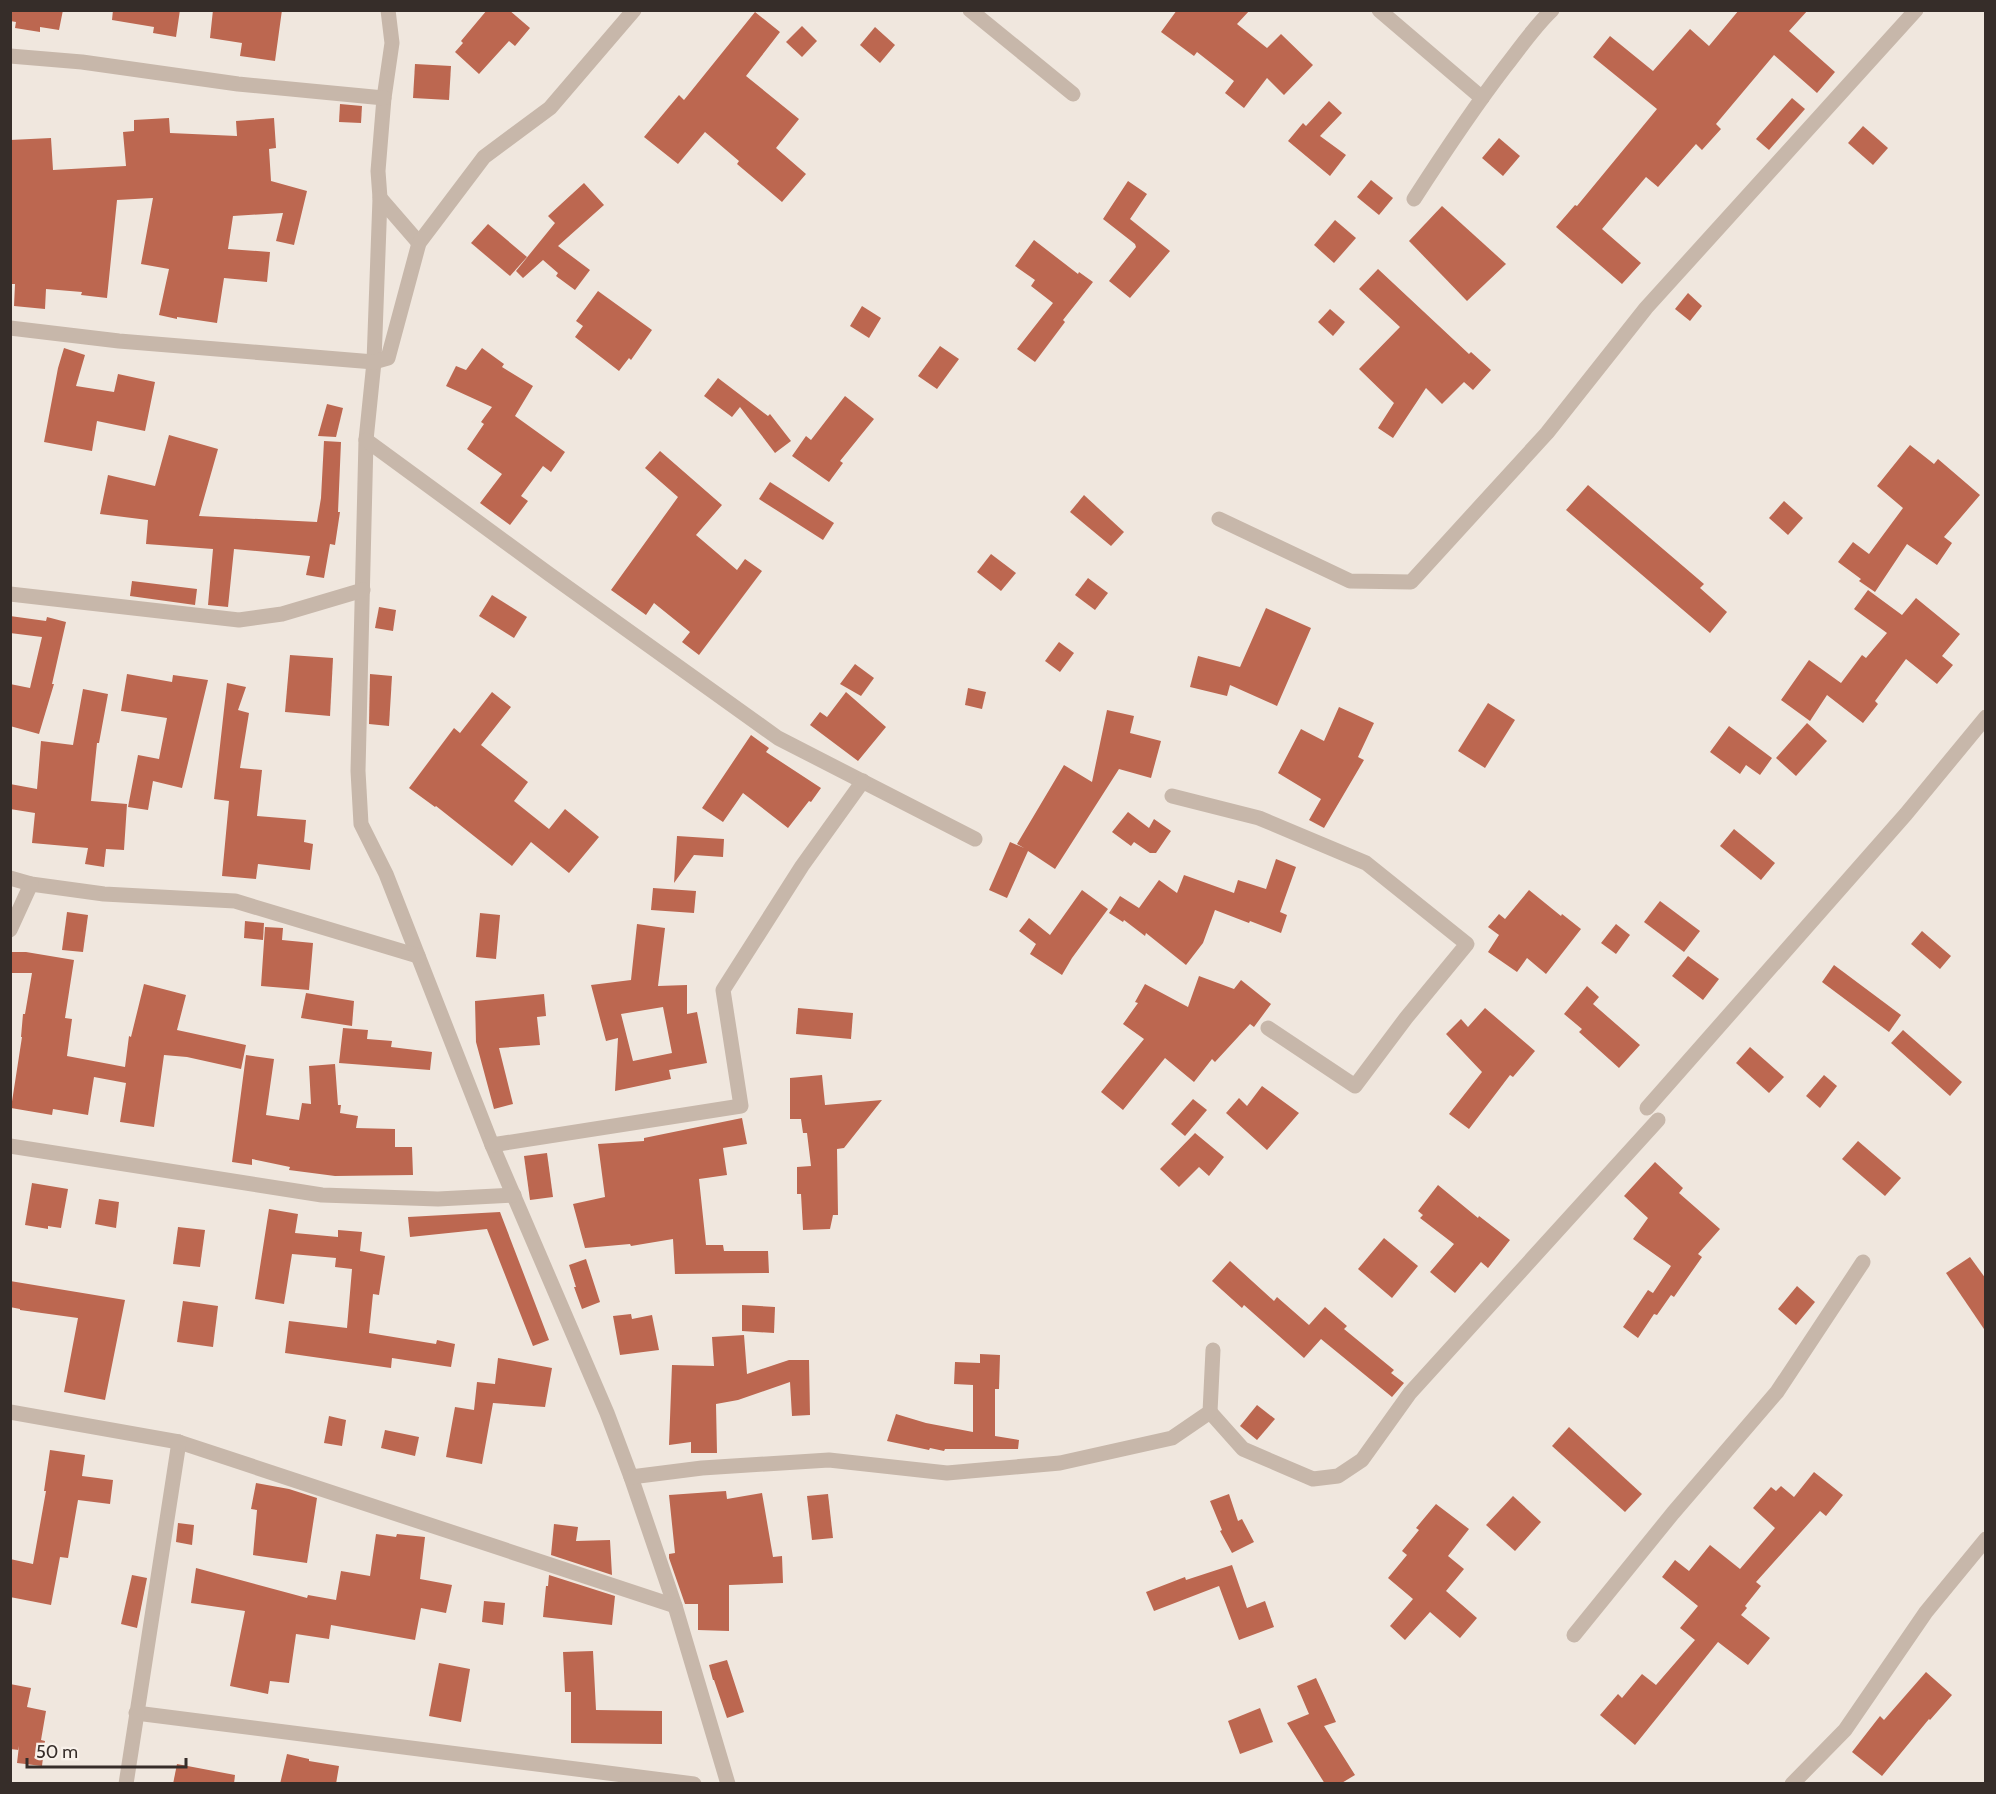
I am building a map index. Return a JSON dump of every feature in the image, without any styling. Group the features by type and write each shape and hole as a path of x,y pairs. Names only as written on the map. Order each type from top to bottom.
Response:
{"street":[{"path":"388,10 392,44 384,98 378,171 380,198 374,362 366,440 358,771 361,824 386,874 492,1145 607,1413 632,1477 675,1606 728,1784"},
{"path":"10,328 119,341 374,362 388,358 419,243 484,157 550,108 634,10"},
{"path":"970,10 1073,94"},
{"path":"1379,10 1482,98"},
{"path":"1414,199 1454,136 1540,22 1552,10"},
{"path":"1219,519 1350,581 1411,582 1547,433 1646,308 1916,10"},
{"path":"10,56 82,62 238,84 384,98"},
{"path":"380,198 419,243"},
{"path":"366,440 778,738 975,839"},
{"path":"10,594 239,620 282,614 363,590"},
{"path":"1647,1108 1906,814 1986,717"},
{"path":"492,1145 741,1106 723,990 802,867 863,781"},
{"path":"1172,796 1260,818 1366,862 1467,944 1406,1018 1355,1086 1268,1028"},
{"path":"10,878 31,884 104,894 235,901 418,956"},
{"path":"10,930 31,884"},
{"path":"1213,1350 1210,1412 1243,1449 1313,1479 1338,1476 1362,1460 1410,1393 1658,1120"},
{"path":"10,1146 322,1195 438,1199 514,1195"},
{"path":"1574,1635 1673,1513 1777,1392 1863,1262"},
{"path":"10,1412 178,1442 675,1606"},
{"path":"632,1477 702,1468 829,1460 947,1473 1060,1463 1172,1438 1210,1412"},
{"path":"126,1784 178,1442"},
{"path":"1792,1784 1845,1730 1926,1612 1986,1539"},
{"path":"136,1713 694,1784"}],"building":[{"path":"10,10 63,10 59,30 40,27 40,32 15,28 16,22 10,21"},
{"path":"113,10 180,10 176,37 153,33 154,27 112,20"},
{"path":"213,10 282,10 275,61 240,56 242,43 210,38"},
{"path":"487,10 509,10 530,28 515,46 509,41 479,74 455,52 463,43 461,41"},
{"path":"1177,10 1250,10 1237,24 1267,48 1281,34 1313,65 1284,95 1267,78 1244,108 1225,93 1234,81 1197,52 1194,56 1161,32"},
{"path":"1739,10 1808,10 1789,31 1835,72 1817,93 1774,55 1716,124 1721,129 1702,150 1696,144 1658,187 1646,177 1602,229 1641,263 1622,284 1556,227 1575,205 1577,206 1657,109 1593,57 1610,36 1653,71 1690,29 1709,46"},
{"path":"755,12 780,32 746,76 799,119 776,148 806,174 782,202 737,164 739,161 705,132 678,164 644,137 679,95 684,100"},
{"path":"802,26 817,41 802,57 786,42"},
{"path":"875,27 895,45 880,63 860,45"},
{"path":"415,64 451,66 449,100 413,98"},
{"path":"1792,98 1805,109 1769,150 1756,139"},
{"path":"1329,101 1342,113 1320,136 1346,155 1330,176 1288,141 1303,123 1306,126"},
{"path":"340,104 362,106 361,123 339,122"},
{"path":"169,118 170,133 237,136 236,121 274,118 276,148 269,149 271,181 307,191 294,245 276,241 283,213 233,216 228,249 270,252 267,282 224,278 217,323 159,315 169,269 141,264 153,198 117,200 107,298 81,295 82,292 46,289 45,309 14,306 15,284 10,284 10,140 51,138 53,170 126,166 123,132 134,131 134,120"},
{"path":"1863,126 1888,148 1873,165 1848,143"},
{"path":"1499,138 1520,156 1503,176 1482,158"},
{"path":"1371,180 1393,198 1379,215 1357,197"},
{"path":"1128,181 1147,194 1130,219 1170,251 1130,298 1109,281 1136,247 1135,244 1103,219"},
{"path":"584,183 604,205 558,246 590,270 575,290 556,276 558,273 543,260 523,278 516,271 555,223 548,216"},
{"path":"1442,206 1506,264 1467,301 1409,241"},
{"path":"1335,220 1356,238 1334,263 1314,245"},
{"path":"488,224 527,257 510,276 471,243"},
{"path":"1034,240 1078,274 1079,272 1093,282 1063,320 1065,322 1035,362 1017,349 1053,303 1031,286 1035,280 1015,266"},
{"path":"1378,269 1469,354 1471,352 1491,370 1473,390 1464,382 1442,404 1426,388 1393,438 1378,428 1394,403 1359,369 1400,327 1359,289"},
{"path":"598,291 652,330 631,360 629,358 619,371 575,337 583,326 576,321"},
{"path":"1688,293 1702,306 1690,321 1675,309"},
{"path":"862,306 881,318 869,338 850,326"},
{"path":"1330,309 1345,322 1333,336 1318,322"},
{"path":"940,346 959,359 937,389 918,376"},
{"path":"64,348 85,355 76,386 114,392 118,374 155,382 145,431 97,421 92,451 44,442"},
{"path":"482,348 504,364 502,367 533,386 515,416 565,452 551,472 543,466 521,496 528,501 510,525 480,503 502,474 467,449 484,424 481,422 492,407 446,386 456,366 466,370"},
{"path":"718,378 768,416 770,414 791,441 775,453 740,407 732,417 704,396"},
{"path":"845,396 874,419 840,461 843,463 829,482 792,456 806,436 811,440"},
{"path":"327,404 343,408 336,437 318,436"},
{"path":"169,435 218,449 199,516 317,522 321,498 324,441 341,442 338,512 340,512 335,545 330,544 324,578 306,575 310,556 234,549 228,607 208,605 213,549 146,544 148,520 100,514 108,475 155,486"},
{"path":"1910,445 1934,464 1938,459 1980,495 1944,537 1952,543 1937,565 1907,544 1875,592 1838,562 1853,542 1869,554 1903,508 1877,486"},
{"path":"660,451 722,505 696,535 737,570 745,559 762,571 699,655 682,642 690,632 654,603 646,615 611,590 678,497 645,468"},
{"path":"770,482 834,523 823,540 759,499"},
{"path":"1588,485 1704,584 1700,588 1727,612 1710,633 1566,510"},
{"path":"1084,495 1124,532 1111,546 1070,512"},
{"path":"1784,501 1803,518 1788,535 1769,518"},
{"path":"991,554 1016,573 1001,591 977,572"},
{"path":"1088,578 1108,593 1095,610 1075,595"},
{"path":"132,581 197,589 195,605 130,596"},
{"path":"1868,590 1902,615 1916,598 1960,634 1942,656 1953,665 1937,684 1906,659 1875,701 1878,704 1863,723 1827,695 1810,721 1781,700 1809,660 1841,683 1862,655 1866,658 1887,633 1854,609"},
{"path":"492,595 527,617 514,638 479,616"},
{"path":"379,607 396,610 393,631 375,628"},
{"path":"1266,608 1311,628 1277,706 1230,685 1227,696 1190,687 1198,656 1240,667"},
{"path":"10,616 46,621 47,617 66,622 52,684 54,684 39,734 10,726 10,684 30,688 42,637 10,633"},
{"path":"1059,642 1074,653 1060,672 1045,661"},
{"path":"290,655 333,658 330,716 285,712"},
{"path":"855,664 874,678 861,696 840,684"},
{"path":"127,674 172,682 173,675 208,680 182,788 153,781 148,810 128,807 138,755 159,759 167,718 121,711"},
{"path":"370,674 392,676 389,726 369,724"},
{"path":"227,683 246,687 238,710 249,713 240,768 262,770 257,816 306,820 304,842 313,844 310,870 258,864 256,879 222,876 229,801 214,799"},
{"path":"968,688 986,692 982,709 965,705"},
{"path":"83,689 108,694 99,743 97,743 91,801 127,804 124,850 106,849 104,867 85,864 88,848 32,843 35,813 10,809 10,784 37,789 41,741 73,745"},
{"path":"492,692 511,707 481,745 528,782 514,801 549,829 565,809 599,837 569,873 531,842 512,866 436,806 409,788 454,728 460,733"},
{"path":"846,692 886,727 858,761 810,725 820,712 827,717"},
{"path":"1488,703 1515,720 1485,768 1458,751"},
{"path":"1339,707 1374,723 1358,757 1364,760 1324,828 1309,820 1321,799 1278,773 1301,729 1324,741"},
{"path":"1107,710 1134,716 1130,733 1161,741 1151,778 1119,769 1055,869 1028,851 1007,898 989,890 1010,842 1024,848 1017,844 1064,765 1092,782"},
{"path":"1807,723 1827,741 1796,776 1776,758"},
{"path":"1729,726 1772,758 1760,775 1746,765 1740,774 1710,752"},
{"path":"751,735 769,748 766,752 821,788 788,828 743,793 723,822 702,808"},
{"path":"1128,812 1149,828 1154,819 1171,831 1156,853 1150,853 1134,842 1131,846 1112,832"},
{"path":"1734,829 1775,863 1761,880 1720,846"},
{"path":"677,836 724,839 723,857 694,855 674,883"},
{"path":"1276,859 1296,867 1280,912 1287,915 1281,933 1215,910 1203,943 1186,965 1146,933 1145,936 1124,920 1123,922 1109,913 1120,896 1139,908 1159,880 1177,893 1184,875 1234,893 1238,880 1266,889"},
{"path":"653,888 696,891 694,913 651,910"},
{"path":"1082,890 1108,909 1062,975 1030,954 1036,944 1019,931 1029,918 1050,935"},
{"path":"1529,890 1581,929 1546,974 1527,958 1517,972 1488,952 1499,935 1488,927 1499,914 1505,919"},
{"path":"1660,901 1700,931 1684,952 1644,922"},
{"path":"67,912 88,915 83,952 62,950"},
{"path":"480,913 500,915 496,959 476,957"},
{"path":"245,921 264,923 263,940 244,938"},
{"path":"637,924 665,928 658,986 687,985 687,1014 697,1012 707,1063 669,1070 671,1079 615,1091 618,1038 606,1041 591,985 631,980","holes":["663,1007 672,1053 633,1061 621,1014"]},
{"path":"1616,924 1630,935 1616,954 1601,943"},
{"path":"265,927 283,928 282,940 313,943 309,990 261,986"},
{"path":"1922,931 1951,956 1940,969 1911,944"},
{"path":"10,952 26,952 74,960 65,1018 72,1019 67,1056 125,1067 129,1036 131,1037 144,984 186,995 177,1030 246,1045 241,1069 187,1057 164,1055 154,1127 120,1122 126,1083 94,1077 88,1115 53,1109 52,1115 11,1108 22,1037 23,1014 25,1014 32,973 10,973"},
{"path":"1688,956 1719,979 1703,1000 1672,976"},
{"path":"1834,965 1901,1015 1889,1032 1822,982"},
{"path":"1199,976 1234,989 1241,980 1271,1004 1254,1027 1250,1024 1215,1062 1212,1059 1194,1082 1165,1058 1123,1110 1101,1092 1144,1039 1123,1024 1138,1003 1135,1002 1145,984 1188,1007"},
{"path":"1587,986 1599,997 1593,1004 1640,1045 1619,1068 1579,1032 1582,1029 1564,1014"},
{"path":"306,993 354,1001 352,1026 301,1018"},
{"path":"544,994 546,1016 537,1017 540,1045 499,1048 513,1104 494,1109 476,1042 475,1001"},
{"path":"798,1008 853,1013 851,1039 796,1034"},
{"path":"1485,1008 1535,1051 1513,1077 1510,1075 1469,1129 1449,1114 1482,1072 1446,1034 1461,1019 1468,1027"},
{"path":"343,1028 368,1030 367,1039 392,1041 391,1047 432,1052 430,1070 339,1063"},
{"path":"1903,1030 1962,1082 1950,1096 1891,1043"},
{"path":"1750,1047 1784,1077 1769,1093 1736,1063"},
{"path":"246,1055 274,1059 266,1115 299,1120 302,1103 311,1104 309,1066 335,1064 338,1105 341,1105 340,1113 358,1116 356,1128 395,1129 395,1147 412,1147 413,1175 335,1176 289,1170 290,1167 252,1159 252,1165 232,1162"},
{"path":"822,1075 825,1105 882,1100 844,1148 837,1149 838,1215 833,1215 830,1229 803,1230 801,1194 797,1194 797,1167 811,1166 807,1133 803,1133 801,1119 790,1119 790,1078"},
{"path":"1824,1075 1837,1086 1820,1108 1806,1096"},
{"path":"1262,1086 1299,1113 1267,1150 1226,1113 1239,1098 1247,1106"},
{"path":"1193,1099 1207,1110 1185,1136 1171,1124"},
{"path":"742,1118 747,1144 723,1148 727,1175 699,1179 706,1245 723,1245 724,1251 768,1251 769,1273 675,1274 673,1239 631,1246 630,1244 585,1248 573,1204 605,1197 598,1144 644,1141 644,1138"},
{"path":"1195,1133 1224,1157 1209,1176 1199,1167 1179,1187 1160,1169"},
{"path":"1858,1141 1901,1178 1885,1196 1842,1159"},
{"path":"547,1153 553,1197 530,1200 524,1156"},
{"path":"1655,1162 1683,1188 1679,1193 1720,1229 1698,1254 1702,1257 1674,1297 1671,1295 1657,1315 1654,1314 1638,1338 1623,1327 1648,1290 1653,1293 1671,1266 1633,1239 1648,1218 1624,1196"},
{"path":"32,1183 68,1189 61,1228 48,1226 48,1229 25,1225"},
{"path":"1438,1185 1478,1218 1479,1216 1510,1240 1488,1268 1481,1262 1455,1293 1430,1272 1454,1244 1420,1218 1423,1215 1418,1211"},
{"path":"99,1199 119,1202 116,1228 95,1224"},
{"path":"269,1209 298,1214 295,1233 338,1237 338,1230 362,1232 360,1251 385,1256 379,1295 373,1294 369,1333 436,1344 437,1340 455,1344 451,1367 392,1358 391,1368 285,1353 289,1321 347,1328 352,1269 335,1267 336,1258 292,1254 284,1304 255,1299"},
{"path":"500,1212 549,1340 533,1346 487,1229 410,1237 408,1217"},
{"path":"178,1227 205,1230 200,1267 173,1264"},
{"path":"1384,1238 1418,1266 1392,1298 1358,1269"},
{"path":"1970,1257 1986,1279 1986,1332 1946,1273"},
{"path":"586,1259 600,1302 582,1309 569,1265"},
{"path":"1230,1261 1274,1301 1277,1297 1309,1325 1325,1307 1347,1326 1344,1329 1394,1370 1391,1373 1404,1383 1392,1397 1321,1339 1304,1358 1244,1305 1242,1308 1212,1281"},
{"path":"10,1281 125,1300 105,1400 64,1392 78,1318 10,1307"},
{"path":"1797,1286 1815,1302 1796,1325 1778,1309"},
{"path":"183,1301 218,1306 213,1347 177,1342"},
{"path":"742,1305 775,1307 774,1333 742,1331"},
{"path":"631,1314 632,1319 652,1315 659,1350 620,1355 613,1316"},
{"path":"744,1335 747,1374 789,1360 809,1360 810,1415 792,1416 790,1382 738,1400 716,1404 717,1453 691,1453 691,1442 669,1445 672,1365 714,1366 712,1337"},
{"path":"980,1354 1000,1355 999,1389 995,1389 995,1436 1019,1440 1018,1449 945,1449 944,1451 887,1441 896,1414 926,1423 973,1432 973,1385 954,1384 955,1362 980,1363"},
{"path":"498,1358 552,1368 545,1407 493,1403 482,1464 446,1457 455,1407 474,1410 477,1382 495,1384"},
{"path":"1257,1405 1275,1419 1257,1440 1240,1426"},
{"path":"329,1416 346,1420 342,1446 324,1443"},
{"path":"1569,1427 1642,1494 1625,1512 1552,1446"},
{"path":"385,1430 419,1437 415,1456 381,1448"},
{"path":"50,1450 85,1455 82,1476 113,1480 110,1504 78,1500 68,1558 60,1557 51,1605 10,1597 10,1559 33,1564 46,1491 44,1491"},
{"path":"1814,1472 1843,1495 1826,1516 1820,1511 1756,1582 1761,1586 1745,1606 1747,1608 1741,1615 1770,1638 1748,1665 1718,1642 1635,1745 1600,1715 1618,1694 1622,1698 1642,1674 1656,1685 1695,1640 1680,1628 1698,1606 1662,1577 1675,1560 1689,1571 1710,1545 1740,1569 1775,1528 1753,1508 1771,1487 1776,1491 1781,1486 1794,1497"},
{"path":"256,1483 289,1489 317,1498 307,1563 253,1555 257,1510 251,1509"},
{"path":"726,1491 727,1499 762,1493 773,1557 782,1556 783,1583 729,1585 729,1631 698,1630 698,1604 685,1604 669,1558 669,1554 675,1553 669,1495"},
{"path":"828,1494 833,1538 812,1540 807,1496"},
{"path":"1229,1494 1238,1521 1242,1519 1254,1542 1232,1553 1220,1531 1222,1530 1210,1501"},
{"path":"1513,1496 1541,1522 1515,1551 1486,1525"},
{"path":"1436,1504 1469,1529 1448,1556 1464,1569 1446,1591 1477,1618 1460,1638 1430,1612 1405,1640 1390,1626 1413,1599 1388,1578 1407,1555 1402,1551 1419,1530 1416,1528"},
{"path":"178,1523 194,1525 192,1545 176,1542"},
{"path":"554,1524 578,1527 576,1541 610,1540 612,1575 551,1555"},
{"path":"376,1534 425,1537 420,1579 452,1585 446,1613 421,1608 415,1640 331,1625 329,1639 296,1634 289,1683 270,1681 268,1694 230,1686 245,1611 191,1603 196,1568 307,1598 308,1595 336,1600 341,1571 370,1576"},
{"path":"1232,1565 1247,1608 1265,1601 1274,1627 1239,1640 1219,1586 1154,1611 1146,1592 1185,1577 1186,1580"},
{"path":"132,1575 147,1578 137,1628 121,1624"},
{"path":"549,1575 615,1596 612,1625 543,1617"},
{"path":"484,1601 505,1603 503,1625 482,1622"},
{"path":"593,1651 596,1710 662,1711 662,1744 571,1743 571,1692 565,1692 563,1652"},
{"path":"727,1660 744,1712 727,1718 709,1665"},
{"path":"439,1663 470,1669 461,1722 429,1716"},
{"path":"1926,1672 1952,1695 1882,1776 1852,1752 1880,1716 1884,1720"},
{"path":"1316,1678 1336,1722 1324,1726 1355,1775 1340,1784 1325,1784 1287,1723 1309,1714 1297,1686"},
{"path":"10,1684 31,1688 27,1707 46,1711 41,1740 45,1741 42,1766 17,1763 19,1750 10,1749"},
{"path":"1260,1708 1273,1742 1240,1754 1228,1721"},
{"path":"287,1754 309,1759 309,1761 339,1766 336,1784 280,1784"},
{"path":"177,1764 235,1775 234,1784 173,1784"}]}
